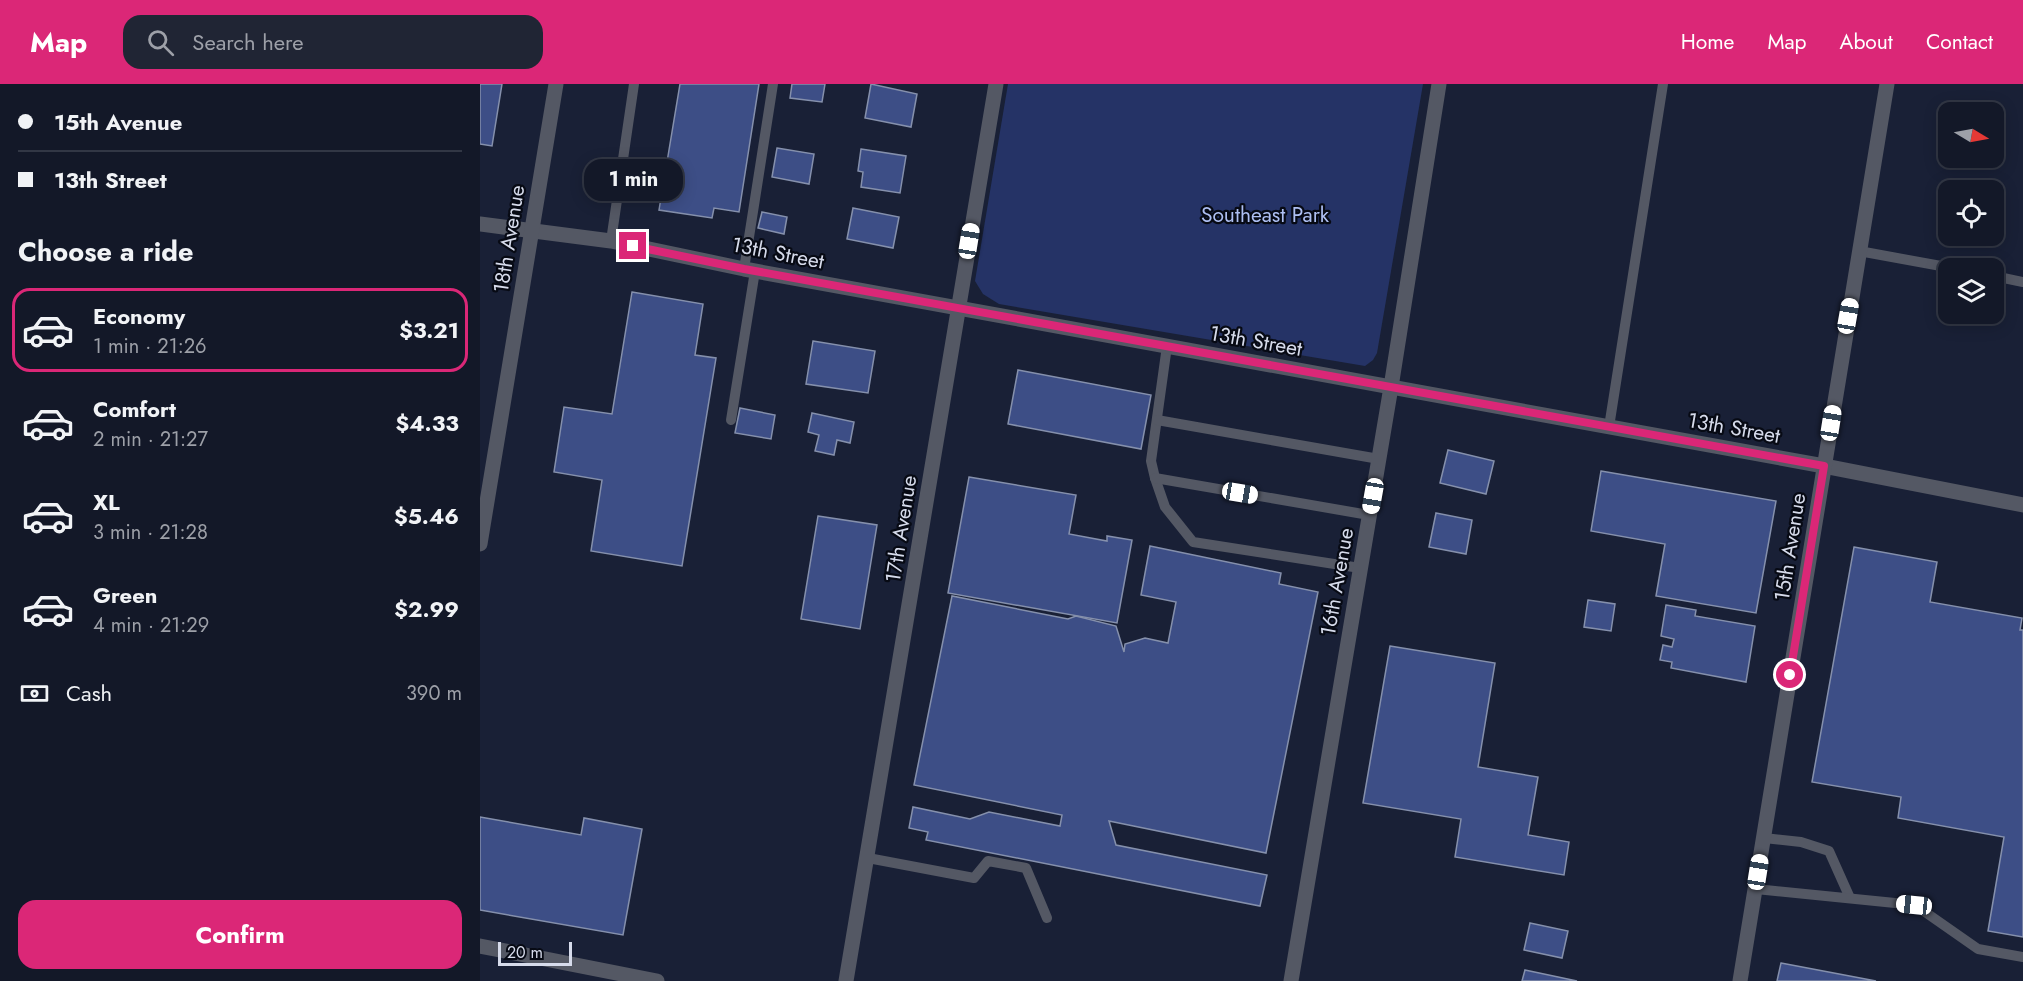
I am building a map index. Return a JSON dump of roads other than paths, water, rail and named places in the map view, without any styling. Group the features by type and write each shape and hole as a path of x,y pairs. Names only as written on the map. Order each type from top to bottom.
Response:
{"street":[{"name":"18th Avenue","path":"480,544 484,497 556,84"},
{"name":"17th Avenue","path":"846,981 996,84"},
{"name":"16th Avenue","path":"1291,981 1370,515 1439,84"},
{"name":"15th Avenue","path":"1740,981 1887,84"},
{"name":"13th Street","path":"480,224 610,241 749,270 1824,466 2023,505"},
{"path":"480,946 628,979 657,981"}],"lane":[{"path":"610,241 634,84"},
{"path":"731,420 773,84"},
{"path":"1608,427 1664,84"},
{"path":"1859,251 1938,265"},
{"path":"2004,278 2023,282"},
{"path":"1167,346 1151,461 1165,507 1193,542 1360,568"},
{"path":"1157,420 1379,459"},
{"path":"1155,478 1370,515"},
{"path":"1764,838 1801,842 1829,851 1850,898"},
{"path":"868,858 974,878 988,861 1026,868 1047,918"},
{"path":"1755,889 1914,905 1978,949 2023,957"}],"park label":[{"name":"Southeast Park","path":"1265,215"}]}
